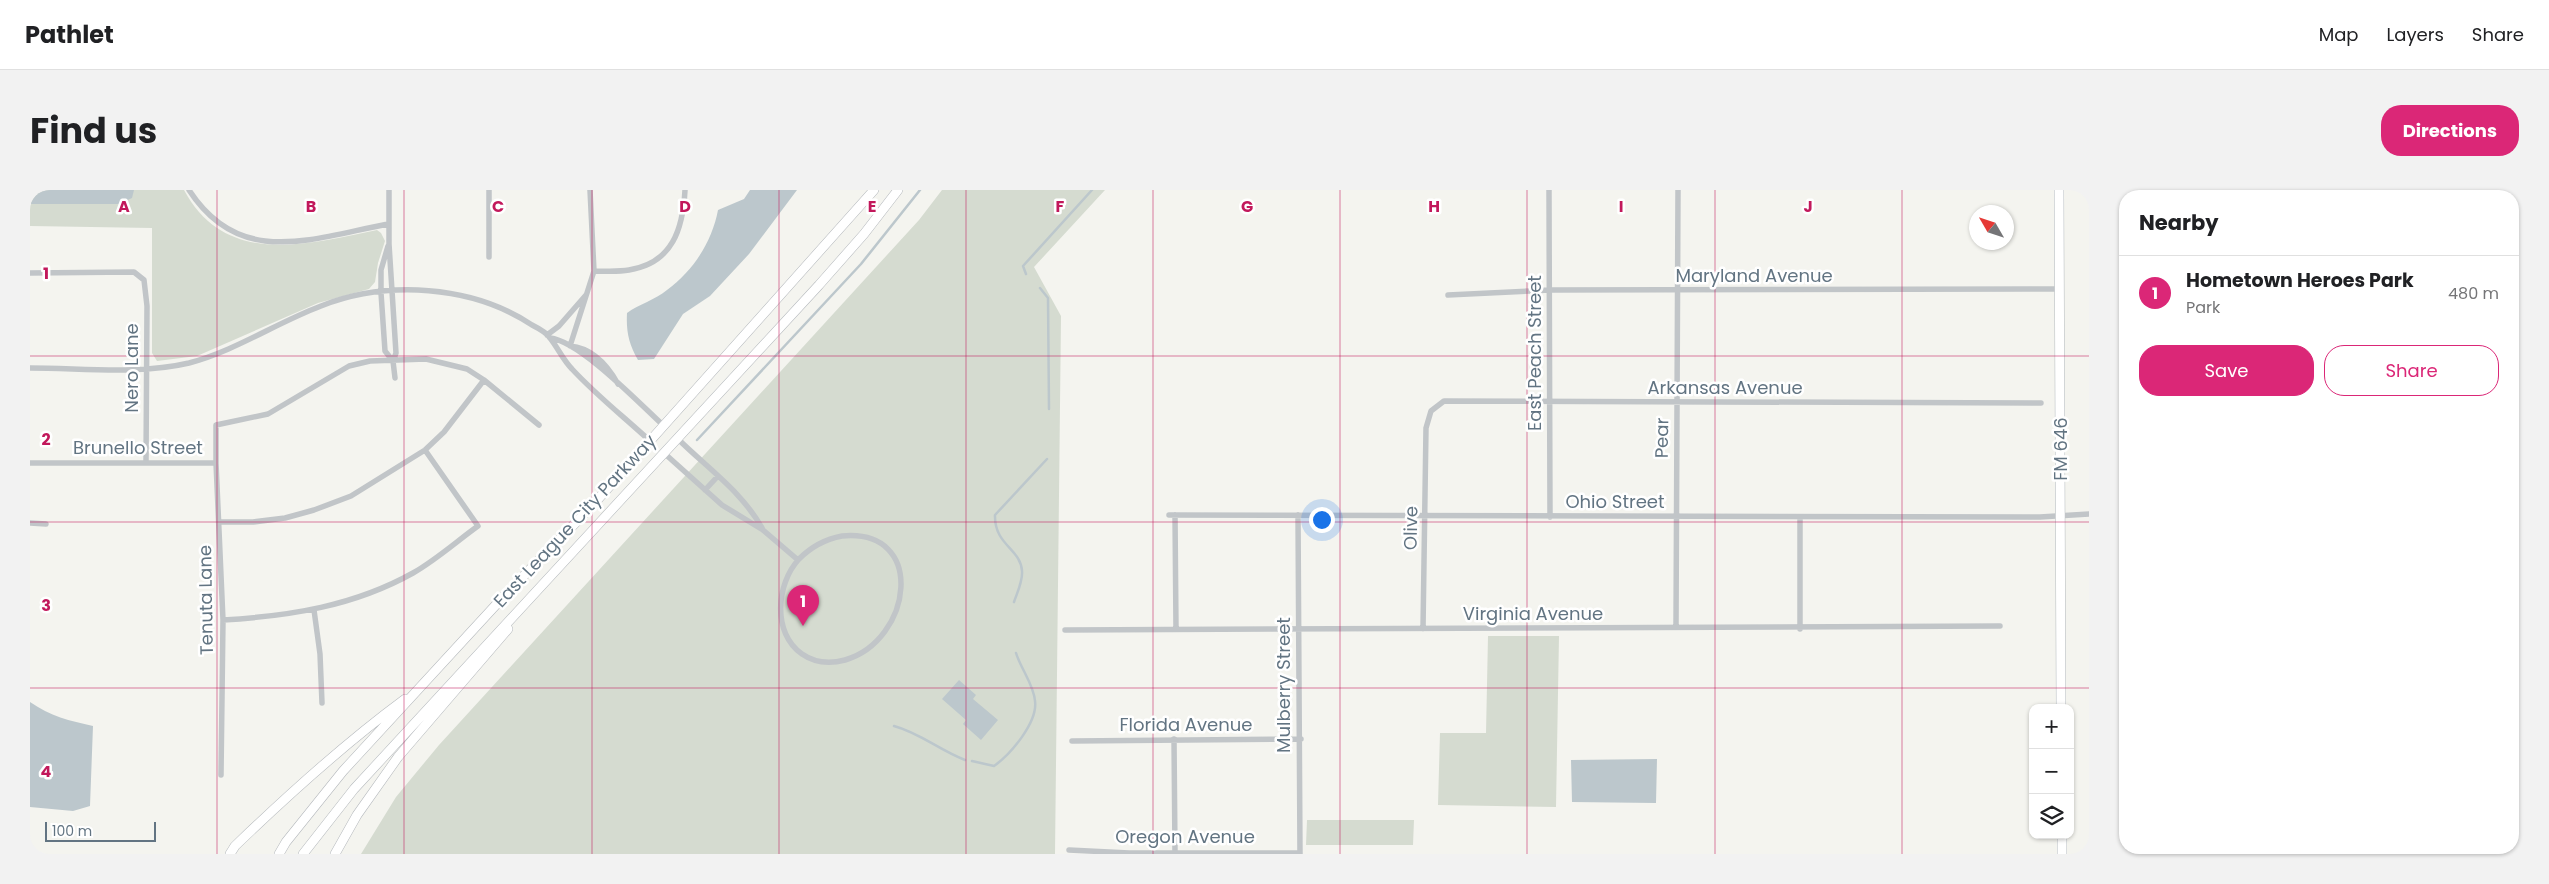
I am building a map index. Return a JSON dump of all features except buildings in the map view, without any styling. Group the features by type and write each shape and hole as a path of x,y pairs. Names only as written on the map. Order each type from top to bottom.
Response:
{"main road":[{"name":"East League City Parkway","path":"279,854 286,842 344,771 664,426 874,190"},
{"name":"East League City Parkway","path":"303,854 354,789 842,259 898,190"},
{"name":"FM 646","path":"2059,190 2061,704"},
{"path":"664,426 677,438"},
{"path":"650,441 664,453"},
{"path":"334,854 356,815 398,757 498,643 529,599"},
{"path":"230,854 235,846 295,789 362,731 423,685"},
{"path":"2062,839 2062,854"}],"street":[{"path":"189,190 202,208 218,223 238,234 262,242 290,243 388,224"},
{"path":"389,190 388,224 396,353 393,361 395,378"},
{"path":"489,190 489,257"},
{"path":"570,346 589,292 594,271 590,190"},
{"path":"594,271 628,270 652,262 663,254 681,228 685,190"},
{"name":"East Peach Street","path":"1549,190 1550,516"},
{"name":"Pear","path":"1676,626 1678,190"},
{"path":"389,244 381,270 381,293 385,351 393,361"},
{"name":"Nero Lane","path":"30,273 134,272 140,276 146,286 146,462"},
{"name":"Maryland Avenue","path":"1448,295 1550,290 1678,291 2060,288"},
{"path":"30,368 147,369 188,363 220,352 321,306 353,296 392,292 440,291 475,300 513,314 549,337 559,339 618,384 664,426"},
{"path":"549,337 589,292"},
{"path":"549,337 571,368 650,441"},
{"path":"393,361 426,359 442,361 466,369 484,380 539,425"},
{"name":"Tenuta Lane","path":"221,775 223,620 216,425 268,414 349,366 370,361 393,361"},
{"path":"220,522 253,522 286,518 351,496 425,450 444,432 484,380"},
{"name":"Arkansas Avenue","path":"1426,428 1431,411 1444,401 2041,403"},
{"name":"Olive","path":"1423,629 1426,428"},
{"path":"677,438 744,500 763,530"},
{"path":"223,620 269,618 314,610 362,596 413,572 478,526 425,450"},
{"path":"664,453 732,512 763,530 798,560"},
{"name":"Brunello Street","path":"30,463 216,463"},
{"path":"705,490 718,476"},
{"name":"Ohio Street","path":"1176,629 1172,515 2060,517 2069,514 2089,514"},
{"name":"Mulberry Street","path":"1298,515 1301,740 1300,854"},
{"path":"1800,517 1800,628"},
{"path":"30,523 46,524"},
{"path":"842,536 862,536 882,544 897,564 903,588 892,620 878,640 854,657 830,664 809,658 796,648 785,633 780,607 786,583 798,560 821,543 842,536"},
{"path":"314,610 320,654 322,703"},
{"name":"Virginia Avenue","path":"1065,630 2000,626"},
{"path":"1174,739 1175,853"},
{"name":"Florida Avenue","path":"1072,741 1174,739 1301,740"},
{"name":"Oregon Avenue","path":"1069,850 1300,854"}],"shaded area":[{"path":"30,190 184,190 202,215 222,231 245,241 270,244 297,244 324,241 377,230 385,241 378,263 375,282 369,289 318,303 197,356 157,361 152,353 152,228 30,226"},
{"path":"30,190 134,190 132,198 119,204 30,204"},
{"path":"750,190 797,190 749,254 710,296 683,314 654,359 638,360 629,338 627,313 662,293 685,274 706,244 718,210 744,199"},
{"path":"942,190 1105,190 1034,267 1061,316 1055,854 361,854 396,797 439,745 919,220"},
{"path":"1488,636 1559,636 1556,807 1438,805 1440,733 1486,733"},
{"path":"959,680 976,695 973,699 998,720 981,740 963,724 966,720 942,699"},
{"path":"30,702 60,717 93,726 90,806 73,811 30,807"},
{"path":"1657,759 1656,803 1572,802 1571,760"},
{"path":"1307,820 1414,820 1413,845 1306,845"}],"waterway":[{"path":"697,440 861,264 920,190"},
{"path":"1026,274 1023,266 1092,190"},
{"path":"1040,288 1048,298 1049,409"},
{"path":"1014,602 1022,579 1021,564 999,533 995,515 1047,459"},
{"path":"972,761 994,766 1008,754 1028,728 1035,709 1035,701 1030,683 1016,653"},
{"path":"894,726 965,760"}],"place":[{"name":"Hometown Heroes Park","path":"803,626"}]}
